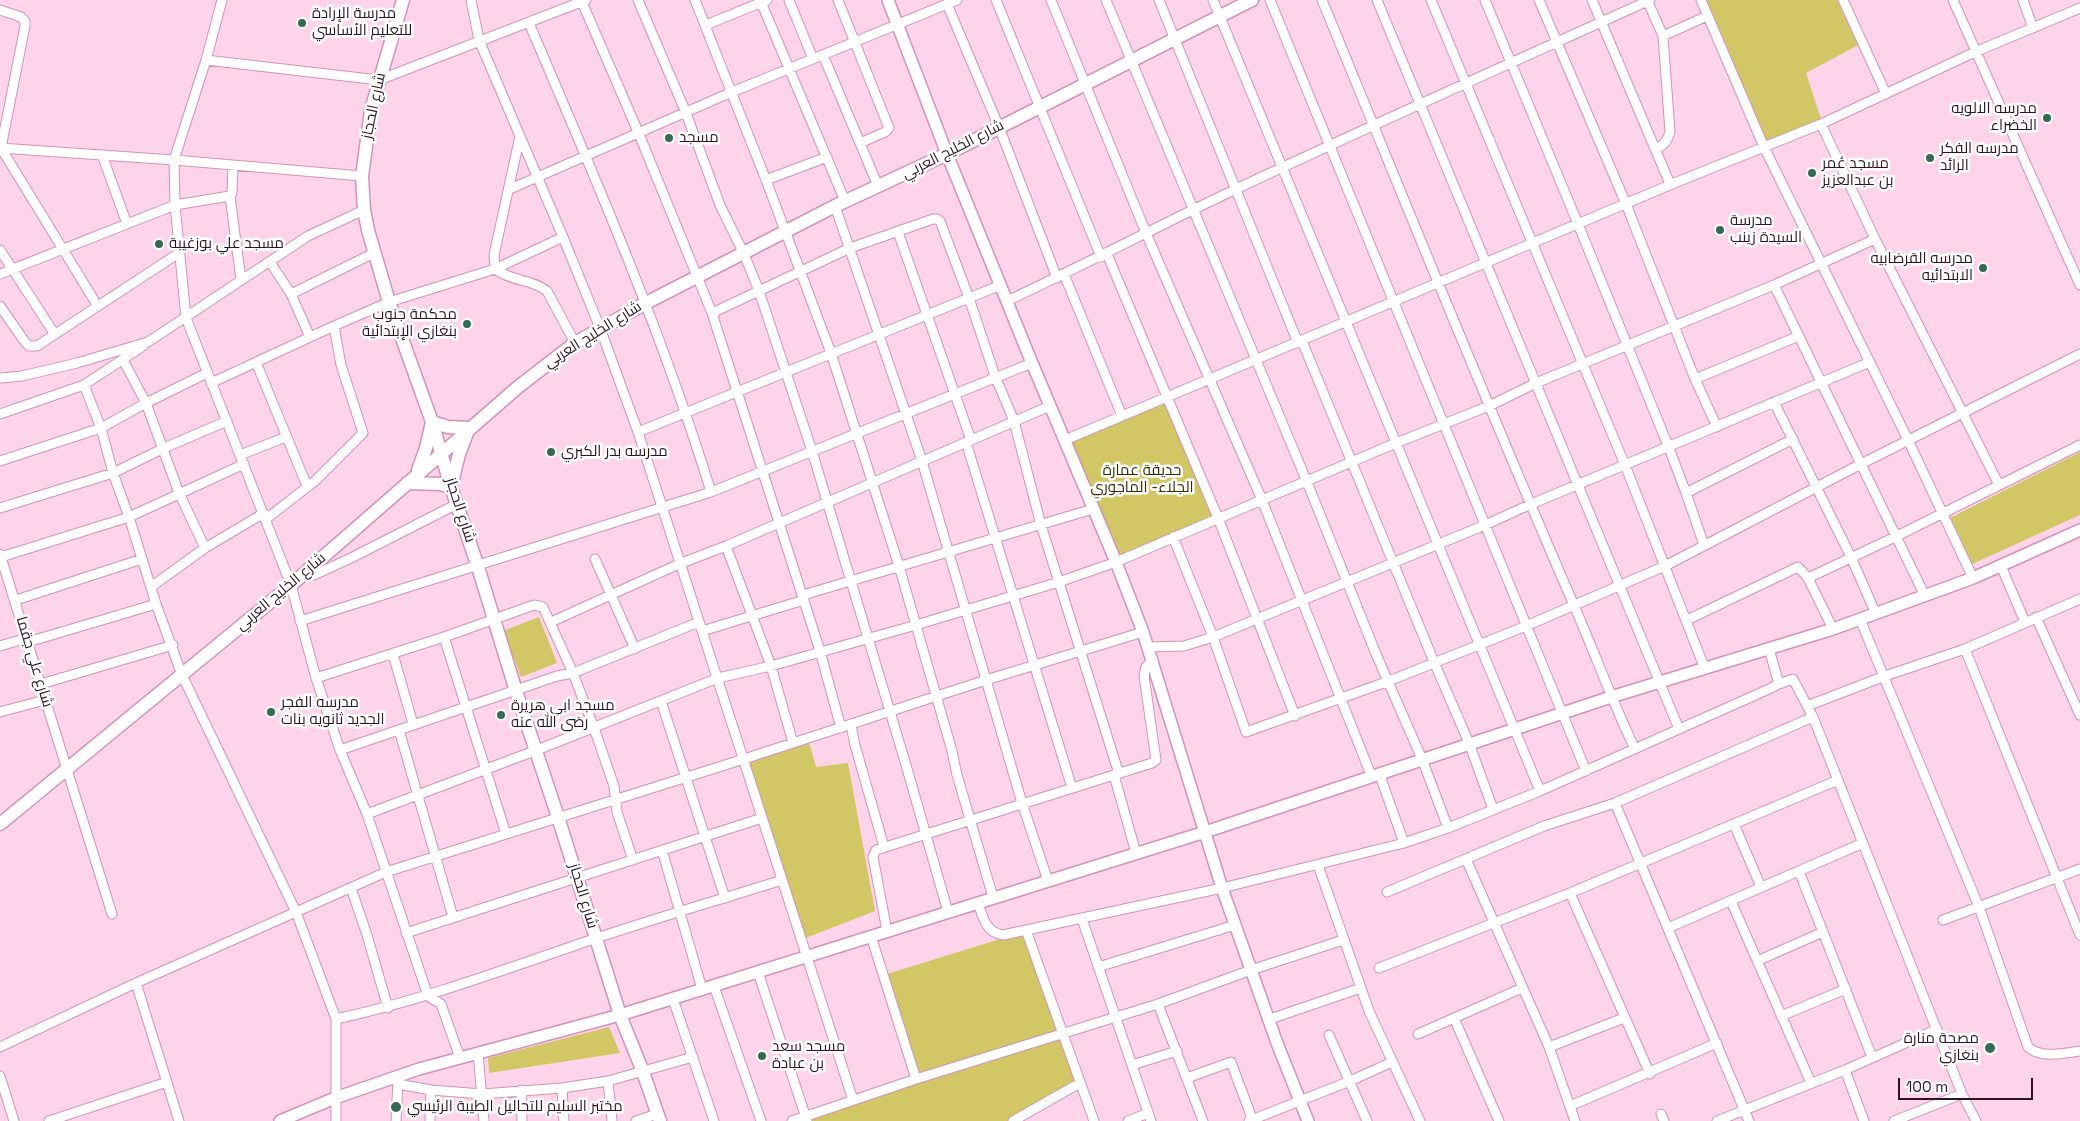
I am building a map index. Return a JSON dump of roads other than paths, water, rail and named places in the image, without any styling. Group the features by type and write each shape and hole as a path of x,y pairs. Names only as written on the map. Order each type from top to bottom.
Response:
{"main road":[{"name":"شارع الحجاز","path":"403,0 371,110 362,176 364,210 374,253 442,452 451,487 516,691 537,750 620,1015 659,1118"},
{"name":"شارع الخليج العربي","path":"0,824 291,584 411,478 543,366 575,343 644,304 840,204 947,154 1252,0"},
{"path":"432,422 448,427 469,428 459,454 451,487 411,478 426,448 432,422"}],"street":[{"path":"222,0 206,60 174,160 175,205 186,318 291,584 316,678 340,750 367,814 428,996 441,1004 460,1058"},
{"path":"471,0 479,40 600,328 638,432 661,509 718,678 853,1100"},
{"path":"638,0 686,113 720,205 744,254 759,291 812,451 927,835 948,912"},
{"path":"695,0 801,270 831,354 899,566 970,820 994,898"},
{"path":"788,0 813,59"},
{"path":"838,0 889,128 885,132 860,143"},
{"path":"888,0 947,154 1116,562 1143,632 1222,888 1308,1121"},
{"path":"510,189 732,92 898,24 940,4 957,0"},
{"path":"996,0 1104,255 1168,397 1218,518 1294,716"},
{"path":"1052,0 1084,84 1146,233 1211,379 1342,699 1404,843"},
{"path":"1106,0 1422,759 1448,828"},
{"path":"1159,0 1300,342 1353,462 1469,743 1493,809"},
{"path":"1213,0 1540,791"},
{"path":"1270,0 1586,771"},
{"path":"1322,0 1529,505 1635,749"},
{"path":"1376,0 1484,264 1536,383 1679,729"},
{"path":"1431,0 1464,84 1625,465 1705,669"},
{"path":"1485,0 1669,448 1704,545"},
{"path":"1539,0 1626,204 1695,379 1716,427"},
{"path":"1592,0 1670,184"},
{"path":"1007,301 1373,124 1648,0 1663,36 1670,132 1668,140 1655,149"},
{"path":"1701,0 1764,147 1908,440 1973,578"},
{"path":"1843,0 1886,94"},
{"path":"1953,0 2080,285"},
{"path":"2023,0 2034,28"},
{"path":"206,60 379,80 584,1 712,313 820,651 841,728"},
{"path":"706,25 764,1 789,69 826,157 840,204 850,248 922,461 1022,803 1048,881"},
{"path":"940,4 999,127 1060,276 1122,416"},
{"path":"1065,440 1670,184 1821,124 1975,52 2080,8"},
{"path":"0,10 21,17 25,21 0,148 97,305"},
{"path":"1663,36 1707,16"},
{"path":"529,23 586,155 686,412 711,492"},
{"path":"823,55 878,186"},
{"path":"1821,124 1875,239 1999,485"},
{"path":"495,269 494,255 510,189 520,136"},
{"path":"0,148 362,176"},
{"path":"102,155 127,224"},
{"path":"766,180 826,157"},
{"path":"233,166 232,193 230,196 241,280"},
{"path":"0,274 175,205 230,196"},
{"path":"0,414 84,385 308,236 364,210"},
{"path":"712,313 850,248 937,219 969,298 995,376 1014,421 1041,524 1117,774 1136,853"},
{"path":"898,232 954,393 996,539 1072,788"},
{"path":"211,383 310,336 390,302 495,269 563,237"},
{"path":"367,814 594,728 718,678 771,666 916,625 1059,582 1116,562 1396,443 1489,406 1536,383 1628,347 1774,285 1875,239"},
{"path":"0,250 54,333"},
{"path":"291,294 374,253"},
{"path":"0,306 29,346 37,346 97,305 179,254"},
{"path":"270,262 291,294 310,336"},
{"path":"495,269 506,276 538,286 547,291 575,343"},
{"path":"638,432 1001,285"},
{"path":"1774,285 1897,536 1924,596"},
{"path":"150,587 205,548 265,516 315,481 363,433 342,365 334,326"},
{"path":"1695,379 1798,336"},
{"path":"0,378 22,376 77,363 148,342"},
{"path":"1174,537 1213,637 1246,732 1388,681 1526,626 1665,566 1861,464 2080,354"},
{"path":"123,360 146,402 180,493 205,548"},
{"path":"256,362 307,486"},
{"path":"1148,647 1184,646 1213,637 1669,448 1870,362"},
{"path":"300,621 478,567 711,492 995,376 1032,363"},
{"path":"0,461 101,428 146,402 207,373"},
{"path":"84,385 101,428 113,473 129,517 150,587 173,645 182,675 296,912 336,1019 336,1121"},
{"path":"1774,402 1851,557 1876,614"},
{"path":"551,622 679,564 778,524 1050,406"},
{"path":"0,508 113,473 164,448 227,422"},
{"path":"240,455 286,437"},
{"path":"1686,493 1793,438"},
{"path":"1808,578 2080,445"},
{"path":"0,555 129,517 244,464"},
{"path":"314,575 352,558 457,504"},
{"path":"340,750 562,674 574,673 634,649 701,627 752,616 851,581 1093,509"},
{"path":"280,1121 335,1098 398,1081 419,1069 673,999 1204,832 1611,697 1833,629 1973,578 2080,530"},
{"path":"726,546 771,666 793,744"},
{"name":"شارع علي جقما","path":"0,555 4,578 16,600 66,771 112,914"},
{"path":"16,600 142,559"},
{"path":"595,559 634,649"},
{"path":"2001,566 2025,622"},
{"path":"1687,620 1798,567 1802,569 1808,578 1833,629"},
{"path":"1807,706 1885,676 1965,649 2080,599"},
{"path":"0,646 156,604"},
{"path":"316,678 444,638 534,605 543,607 574,673 594,728 614,786 617,812 633,860"},
{"path":"2036,617 2079,709"},
{"path":"1860,619 1979,907 2028,1047 2034,1052 2041,1054 2080,1051"},
{"path":"0,1046 136,983 386,872 616,798 793,744 986,680 1143,632"},
{"path":"444,638 464,708 506,834"},
{"path":"41,684 173,645"},
{"path":"1769,649 1779,684"},
{"path":"1965,649 2080,935"},
{"path":"392,654 413,724"},
{"path":"887,931 873,857 876,850 1152,763 1156,760 1144,676 1146,667 1152,660"},
{"path":"978,903 987,927 991,932 1003,935 1222,888 1404,843 1448,828 1540,791 1793,679 1813,717 1962,1094 1976,1121"},
{"path":"0,712 45,700"},
{"path":"661,700 725,898"},
{"path":"1387,892 1544,826 1615,802 1813,717"},
{"path":"851,725 884,846"},
{"path":"399,730 453,918"},
{"path":"1379,968 1570,893 1838,780"},
{"path":"1615,802 1749,1121"},
{"path":"406,933 762,818"},
{"path":"1734,824 1761,887"},
{"path":"1668,928 1863,843"},
{"path":"662,850 702,989"},
{"path":"1466,859 1549,1047 1575,1121"},
{"path":"1318,865 1361,988 1392,1062 1420,1121"},
{"path":"1943,920 2080,869"},
{"path":"1799,871 1872,1058"},
{"path":"336,1019 388,1008 428,996 596,938 782,880"},
{"path":"351,888 368,935 388,1008"},
{"path":"1570,893 1650,1074"},
{"path":"1731,900 1811,1084"},
{"path":"1082,919 1150,1117 1128,1121"},
{"path":"1098,968 1235,924"},
{"path":"1026,930 1094,1121"},
{"path":"1757,960 1824,932"},
{"path":"871,936 916,1078"},
{"path":"792,1121 806,1119 916,1078 1158,1004 1251,970 1343,940"},
{"path":"758,972 806,1119"},
{"path":"136,983 179,1121"},
{"path":"714,986 760,1121"},
{"path":"1270,1019 1361,988"},
{"path":"1418,1034 1522,988"},
{"path":"1781,1016 1846,989"},
{"path":"673,999 714,1121"},
{"path":"1158,1004 1204,1121"},
{"path":"1454,1018 1499,1121"},
{"path":"1549,1047 1624,1018"},
{"path":"1717,1121 1845,1070 1937,1029"},
{"path":"1329,1035 1367,1121"},
{"path":"1570,1106 1650,1074 1717,1043"},
{"path":"1132,1065 1177,1051"},
{"path":"478,1053 484,1121"},
{"path":"398,1081 432,1090 482,1094 562,1088 608,1081 693,1057"},
{"path":"1187,1078 1231,1062 1251,1120 1350,1081 1392,1062"},
{"path":"1845,1070 1864,1121"},
{"path":"0,1076 2,1093 14,1121"},
{"path":"396,1121 398,1081"},
{"path":"608,1081 612,1121"},
{"path":"49,1121 79,1116 167,1082"},
{"path":"1013,1121 1080,1083"},
{"path":"562,1088 564,1121"},
{"path":"430,1121 432,1090"},
{"path":"521,1090 522,1121"},
{"path":"1894,1121 1962,1094"},
{"path":"636,1121 659,1118"}],"place":[{"name":"مدرسة الإرادة للتعليم الأساسي","path":"302,23"},
{"name":"مدرسه الالويه الخضراء","path":"2047,118"},
{"name":"مسجد","path":"669,138"},
{"name":"مدرسه الفكر الرائد","path":"1930,158"},
{"name":"مسجد عُمر بن عبدالعزيز","path":"1812,173"},
{"name":"مدرسة السيدة زينب","path":"1720,230"},
{"name":"مسجد علي بوزغيبة","path":"159,244"},
{"name":"مدرسه القرضابيه الابتدائيه","path":"1983,268"},
{"name":"محكمة جنوب بنغازي الإبتدائية","path":"467,324"},
{"name":"مدرسه بدر الكبري","path":"551,452"},
{"name":"مدرسه الفجر الجديد ثانويه بنات","path":"271,712"},
{"name":"مسجد ابي هريرة رضى الله عنه","path":"501,715"},
{"name":"مصحة منارة بنغازي","path":"1990,1048"},
{"name":"مسجد سعد بن عبادة","path":"762,1056"},
{"name":"مختبر السليم للتحاليل الطيبة الرئيسي","path":"396,1107"}],"park label":[{"name":"حديقة عمارة الجلاء- الماجوري","path":"1142,480"}]}
